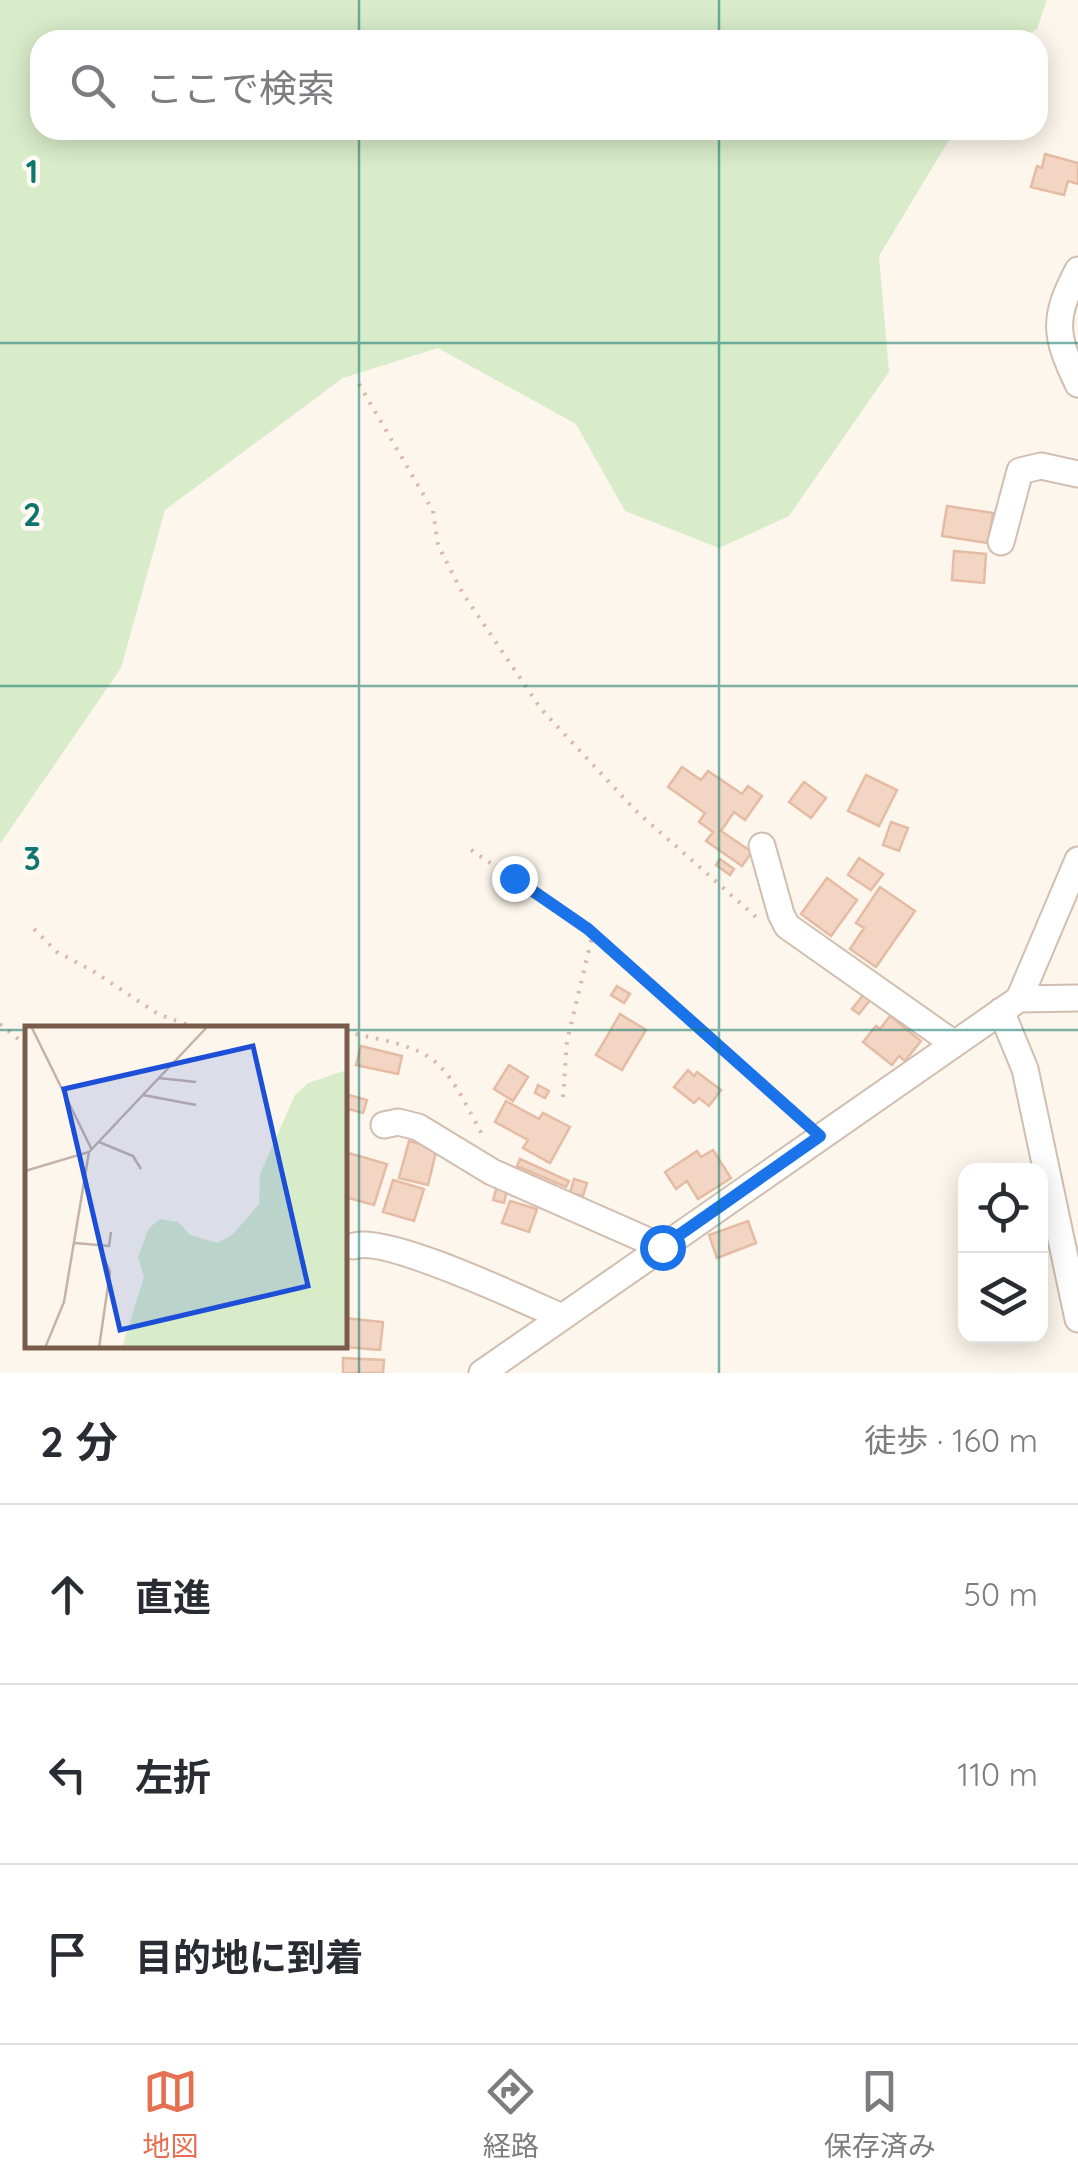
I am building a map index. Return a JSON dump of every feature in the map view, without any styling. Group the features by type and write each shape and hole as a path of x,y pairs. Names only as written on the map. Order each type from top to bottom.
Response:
{"street":[{"path":"1078,270 1058,324 1059,344 1078,384"},
{"path":"1001,542 1020,471 1041,466 1078,474"},
{"path":"762,846 781,914 792,930 953,1043"},
{"path":"1078,860 1010,1005 1078,1319"},
{"path":"482,1373 1010,1005 1078,998"},
{"path":"384,1125 398,1122 418,1128 492,1172 662,1247"},
{"path":"354,1246 365,1242 391,1249 562,1317"}],"path":[{"path":"359,384 433,512 438,545 462,592 541,709 635,810 741,906 774,929 792,930"},
{"path":"471,850 594,933 820,1136"},
{"path":"34,930 57,952 94,971 158,1014 191,1026"},
{"path":"563,1097 568,1042 594,933"},
{"path":"0,1024 25,1045"},
{"path":"348,1033 427,1053 452,1077 487,1144 492,1172"}],"green space":[{"path":"0,0 1047,0 1035,30 30,30 30,140 949,140 879,256 889,372 789,516 719,548 625,511 576,424 438,348 343,378 165,510 121,668 0,844"}],"building":[{"path":"1045,154 1078,163 1078,184 1068,181 1064,195 1031,187"},
{"path":"947,506 993,513 988,543 942,536"},
{"path":"954,551 986,554 984,583 952,580"},
{"path":"682,767 701,780 708,771 742,794 748,786 762,796 745,820 734,812 721,831 752,852 742,866 706,841 713,832 699,822 705,813 668,787"},
{"path":"866,775 897,790 879,826 848,811"},
{"path":"804,782 826,798 811,818 789,802"},
{"path":"891,822 908,828 899,851 883,845"},
{"path":"859,858 883,874 871,890 848,875"},
{"path":"720,859 734,869 730,875 716,865"},
{"path":"827,878 857,900 831,936 801,914"},
{"path":"880,887 915,911 876,967 850,949 864,928 856,923"},
{"path":"617,986 630,994 624,1003 611,995"},
{"path":"864,994 871,999 859,1014 852,1009"},
{"path":"620,1014 646,1030 622,1070 596,1055"},
{"path":"890,1016 921,1041 905,1061 899,1056 892,1065 863,1042"},
{"path":"361,1046 402,1056 398,1074 356,1065"},
{"path":"509,1065 528,1077 513,1101 494,1089"},
{"path":"688,1070 721,1090 709,1106 699,1098 694,1103 674,1087"},
{"path":"538,1085 549,1091 545,1098 535,1093"},
{"path":"348,1095 367,1100 363,1113 349,1109 348,1112"},
{"path":"506,1101 539,1119 543,1113 570,1127 550,1163 523,1148 528,1140 495,1122"},
{"path":"409,1141 437,1148 428,1185 399,1178"},
{"path":"713,1150 731,1178 698,1199 687,1181 676,1189 665,1172 697,1151 701,1157"},
{"path":"348,1153 387,1164 374,1205 348,1198"},
{"path":"520,1159 569,1181 566,1187 517,1166"},
{"path":"574,1179 587,1183 583,1196 570,1193"},
{"path":"393,1180 424,1189 414,1221 383,1212"},
{"path":"497,1187 507,1190 504,1203 493,1200"},
{"path":"510,1201 537,1209 529,1232 502,1223"},
{"path":"748,1221 756,1243 717,1258 709,1235"},
{"path":"348,1318 383,1322 380,1350 348,1347"},
{"path":"343,1358 384,1360 383,1373 343,1373"}],"route":[{"path":"514,878 588,929 820,1136 662,1247"}]}
